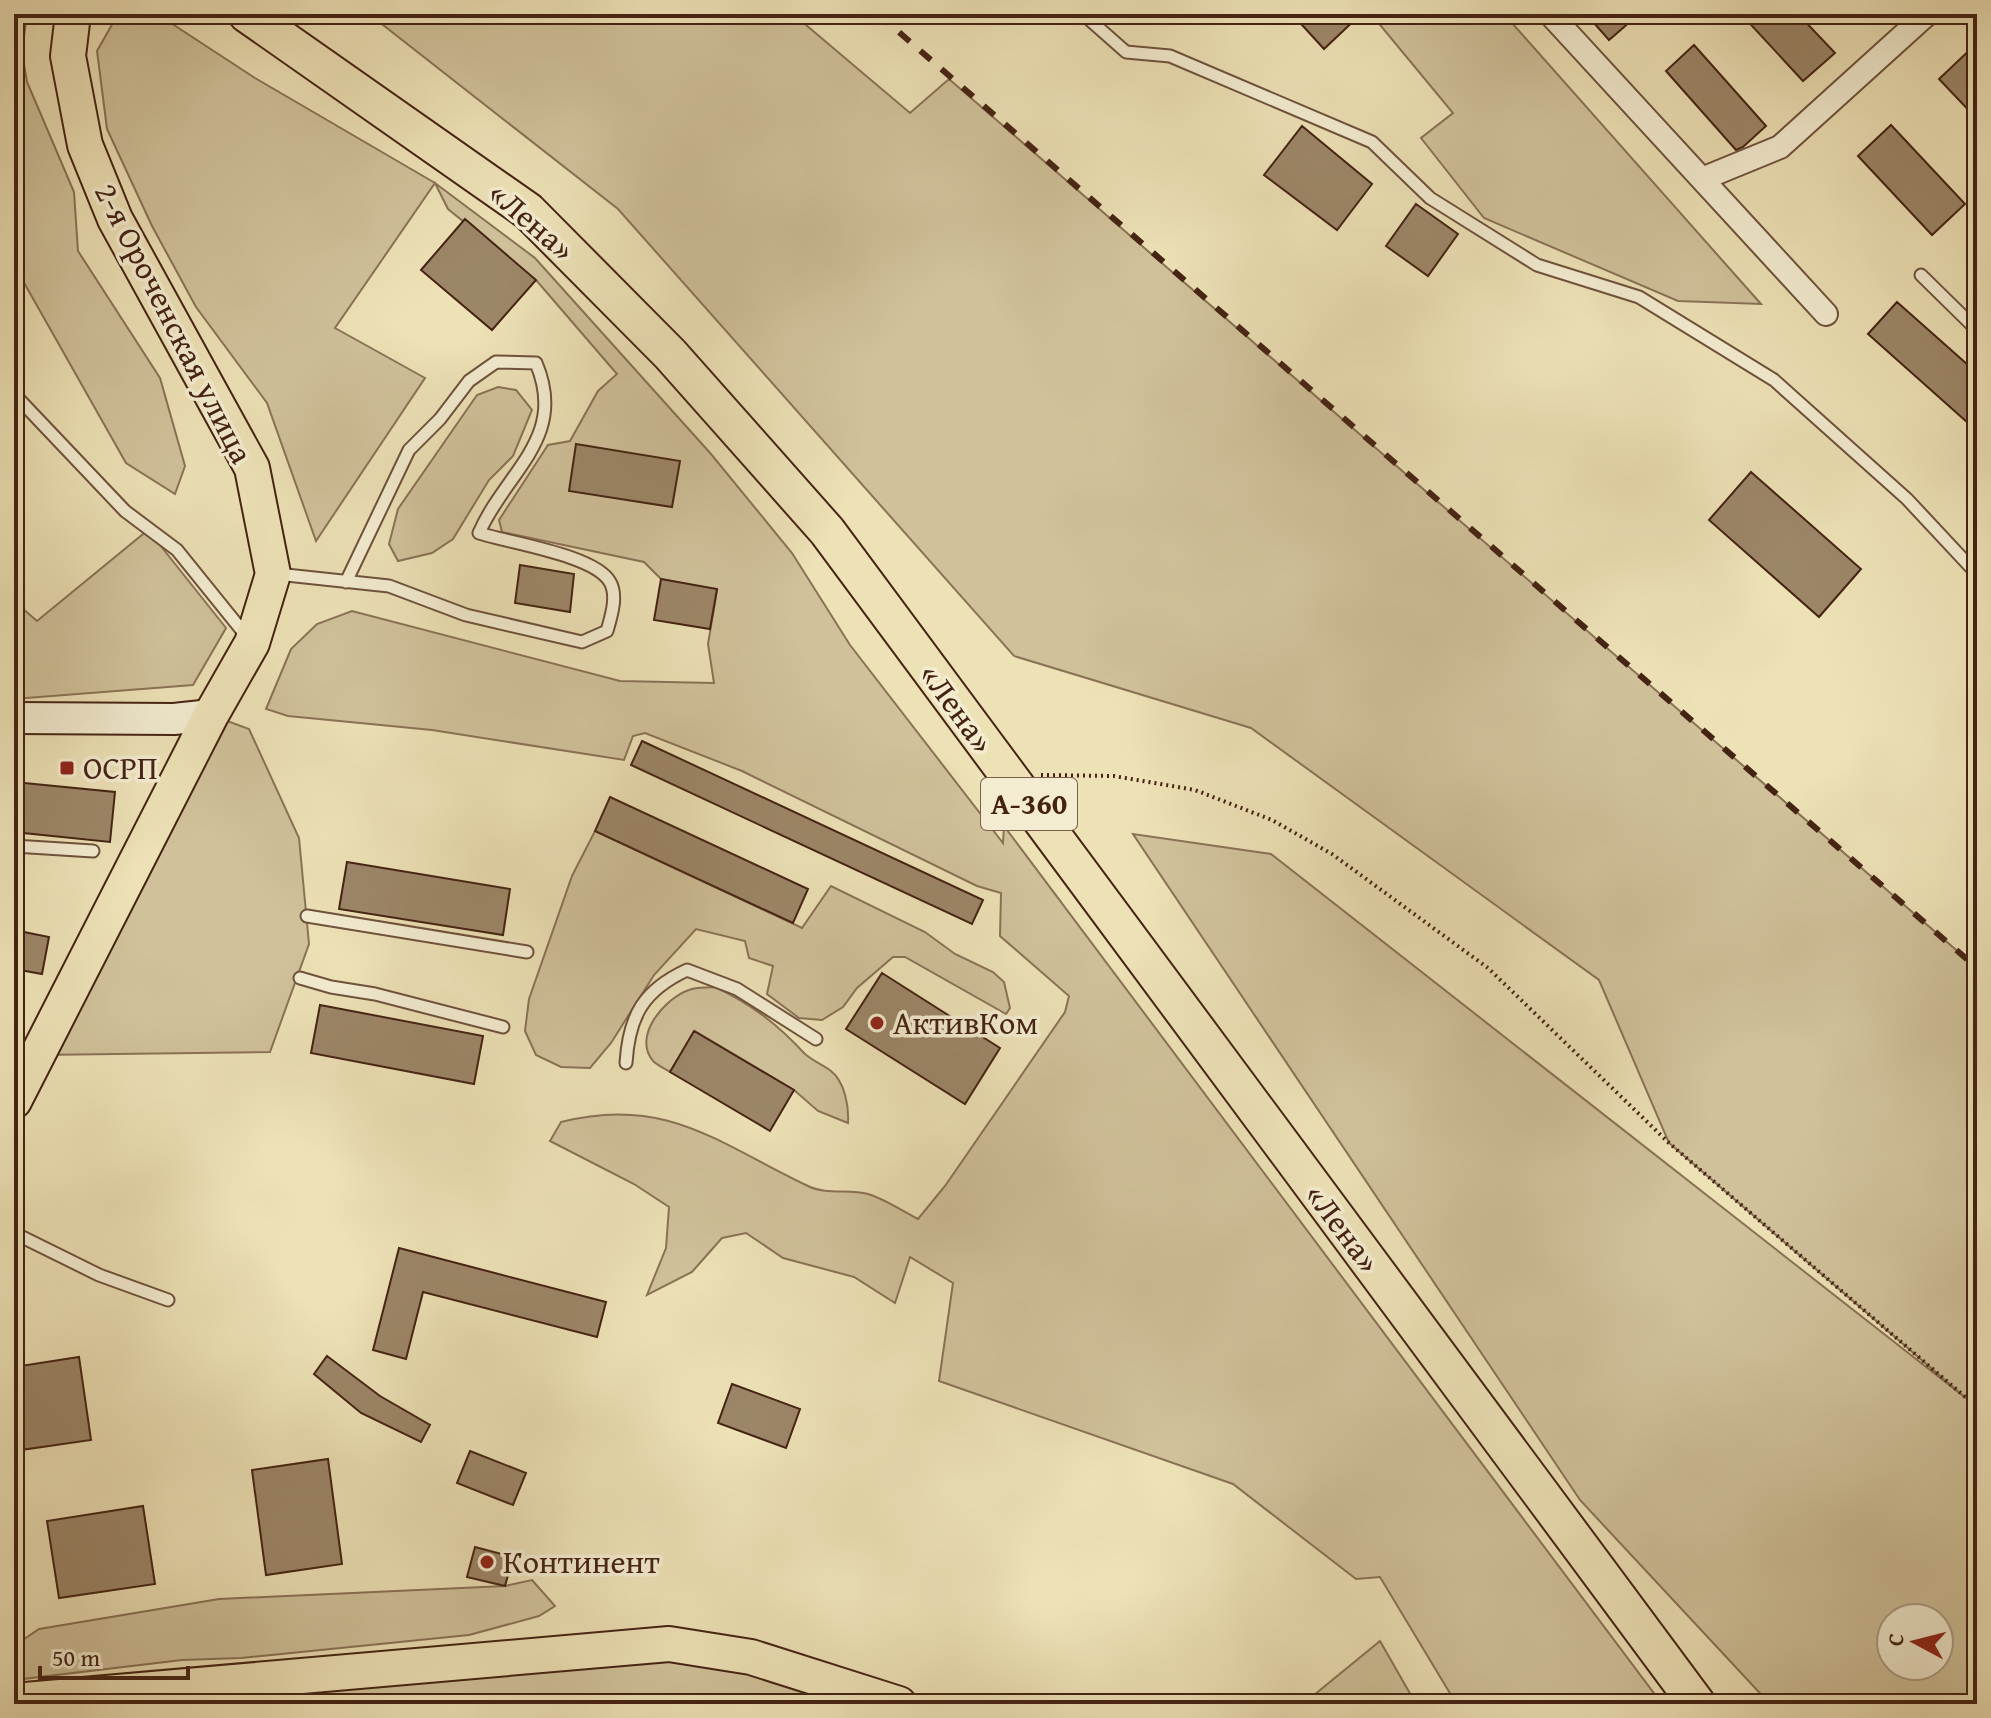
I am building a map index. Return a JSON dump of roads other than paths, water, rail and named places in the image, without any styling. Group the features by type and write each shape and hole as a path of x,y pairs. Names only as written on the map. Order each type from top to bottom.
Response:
{"highway":[{"name":"«Лена»","path":"247,14 528,211 670,354 827,531 1697,1704"}],"main road":[{"name":"2-я Ороченская улица","path":"14,1101 211,715 252,643 273,574 252,468 115,219 85,145 68,56 73,14"},
{"path":"14,718 174,719 211,715"},
{"path":"14,1701 669,1644 751,1657 899,1704"}],"street":[{"path":"1550,14 1826,314"},
{"path":"1702,179 1780,147 1927,14"}],"lane":[{"path":"1083,14 1126,52 1170,56 1372,142 1430,198 1537,265 1639,297 1774,380 1907,499 1977,574"},
{"path":"1921,275 1977,330"},
{"path":"273,574 346,582 389,586 466,615 582,642 607,631 613,606 611,583 591,564 479,533 515,471 538,443 546,408 545,383 536,363 496,362 469,381 440,419 409,450 346,582"},
{"path":"14,394 125,511 177,550 252,643"},
{"path":"14,846 93,851"},
{"path":"307,916 527,952"},
{"path":"626,1063 630,1030 647,996 660,982 687,970 737,989 816,1039"},
{"path":"300,978 503,1027"},
{"path":"14,1233 99,1275 168,1300"}],"railway":[{"path":"878,14 1977,968"}],"place":[{"name":"ОСРП","path":"67,768"},
{"name":"АктивКом","path":"877,1023"},
{"name":"Континент","path":"487,1562"}]}
